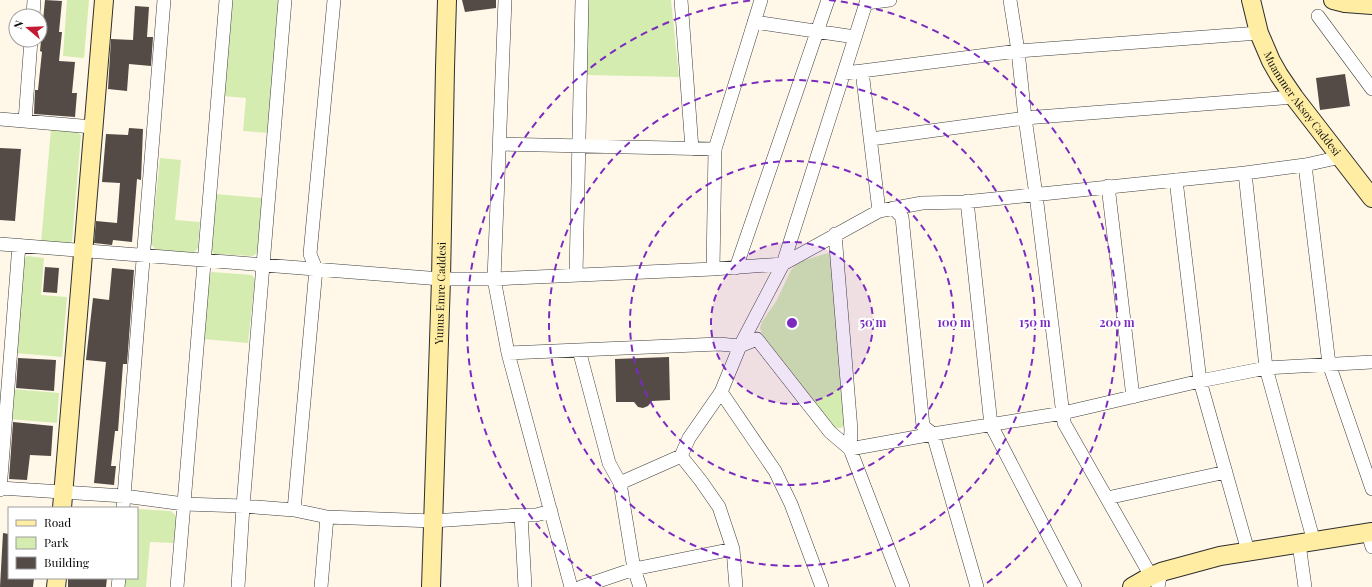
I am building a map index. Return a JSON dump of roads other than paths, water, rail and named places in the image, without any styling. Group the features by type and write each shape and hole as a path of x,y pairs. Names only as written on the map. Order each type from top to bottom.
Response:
{"street":[{"path":"63,500 104,0"},
{"path":"124,502 164,0"},
{"path":"177,587 226,0"},
{"path":"238,587 243,506 285,0"},
{"path":"294,510 316,269 310,254 334,0"},
{"name":"Yunus Emre Caddesi","path":"431,587 441,279 444,76 447,0"},
{"path":"506,0 498,144 494,279 508,353 571,587"},
{"path":"576,275 582,0"},
{"path":"681,0 692,149"},
{"path":"712,269 715,149 761,0"},
{"path":"736,268 828,0"},
{"path":"620,483 681,456 689,438 721,392 740,346 783,264 867,1 890,0"},
{"path":"1010,0 1018,51 1025,118 1064,423 1107,498 1157,578"},
{"name":"Muammer Aksoy Caddesi","path":"1251,0 1259,33 1271,61 1294,97 1372,198"},
{"path":"1333,0 1345,3 1372,5"},
{"path":"1318,16 1372,88"},
{"path":"754,22 856,37"},
{"path":"844,73 862,72 1018,51 1259,33"},
{"path":"25,121 30,48"},
{"path":"862,72 879,210"},
{"path":"871,139 1025,118 1294,97"},
{"path":"0,119 93,126"},
{"path":"498,144 715,149"},
{"path":"0,244 441,279 494,279 736,268 783,264 879,210 922,203 1036,195 1108,186 1245,173 1305,165 1342,158"},
{"path":"1305,165 1329,364 1372,489"},
{"path":"1245,173 1266,368 1306,543 1305,587"},
{"path":"1176,180 1200,382 1248,551"},
{"path":"1108,186 1133,397"},
{"path":"967,201 991,425 1075,587"},
{"path":"893,208 902,218 923,426 933,434 976,587"},
{"path":"835,234 851,430 850,449 903,587"},
{"path":"18,246 0,488 63,500 243,506 294,510 327,517 433,521 536,515 551,511"},
{"path":"508,353 719,344 740,346 757,339 830,432 850,449"},
{"path":"579,350 609,463 620,483 634,569 640,587"},
{"path":"850,449 1063,413 1266,368 1372,362"},
{"path":"721,392 775,471 791,504 822,587"},
{"path":"681,456 719,507 733,549 733,569 736,587"},
{"path":"1107,498 1226,472"},
{"path":"521,515 525,587"},
{"path":"321,587 327,517"},
{"path":"1132,587 1220,556 1306,543 1371,537"},
{"path":"581,587 634,569 733,549"}]}
